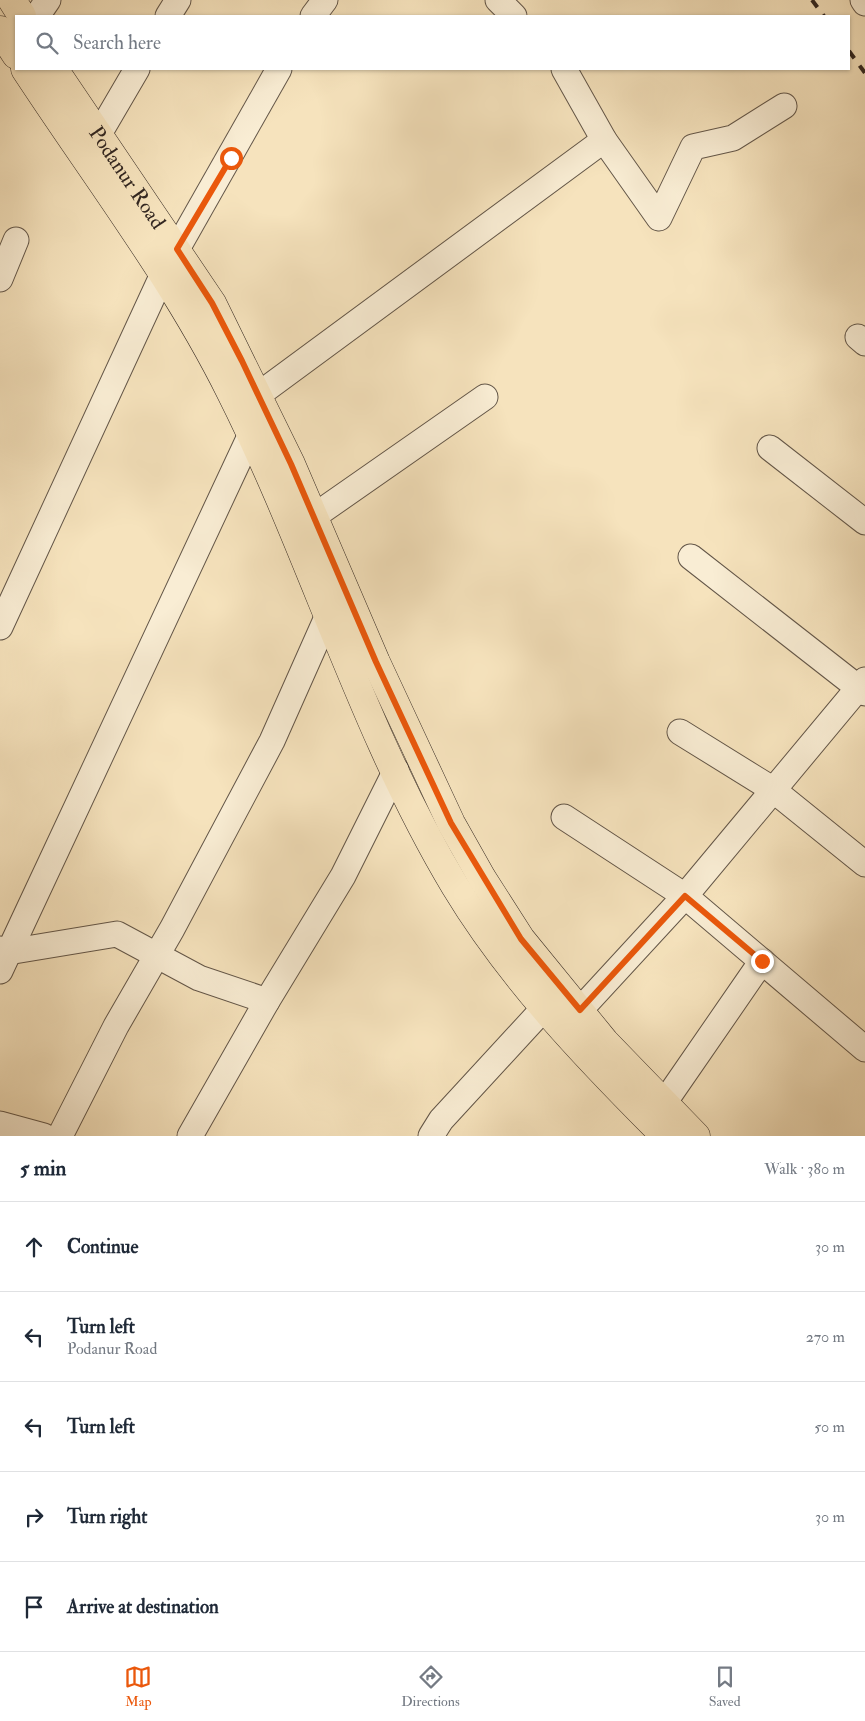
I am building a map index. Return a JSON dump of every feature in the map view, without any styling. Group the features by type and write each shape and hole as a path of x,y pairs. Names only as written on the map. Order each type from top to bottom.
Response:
{"main road":[{"path":"12,0 21,15"},
{"path":"0,30 15,53"},
{"path":"26,70 197,326 251,434 414,812 456,887 500,952 581,1052 665,1136"},
{"name":"Podanur Road","path":"55,70 212,303 258,395 314,517 376,662 451,823 521,939 605,1042 696,1136"}],"street":[{"path":"39,15 48,0"},
{"path":"169,15 178,0"},
{"path":"314,15 325,0"},
{"path":"498,0 513,15"},
{"path":"99,134 137,70"},
{"path":"177,249 279,70"},
{"path":"565,70 604,140 659,218 692,147 733,138 784,106"},
{"path":"258,395 604,140"},
{"path":"0,279 16,240"},
{"path":"0,628 163,274"},
{"path":"314,517 485,397"},
{"path":"3,957 251,434"},
{"path":"770,448 865,522"},
{"path":"580,1010 685,896 772,789 863,687 691,557"},
{"path":"60,1136 116,1026 158,954 272,741 328,615"},
{"path":"680,732 772,789 865,864"},
{"path":"190,1136 267,1001 343,876 396,770"},
{"path":"564,817 685,896 865,1049"},
{"path":"3,957 117,934 158,954 199,978 267,1001"},
{"path":"664,1103 762,961"},
{"path":"431,1136 441,1120 545,1007"},
{"path":"0,1124 44,1136"}],"railway":[{"path":"812,0 823,15"},
{"path":"850,52 865,73"}],"route":[{"path":"231,158 177,249 212,303 242,361 291,464 376,662 451,823 482,878 521,939 580,1010 685,896 762,961"}]}
